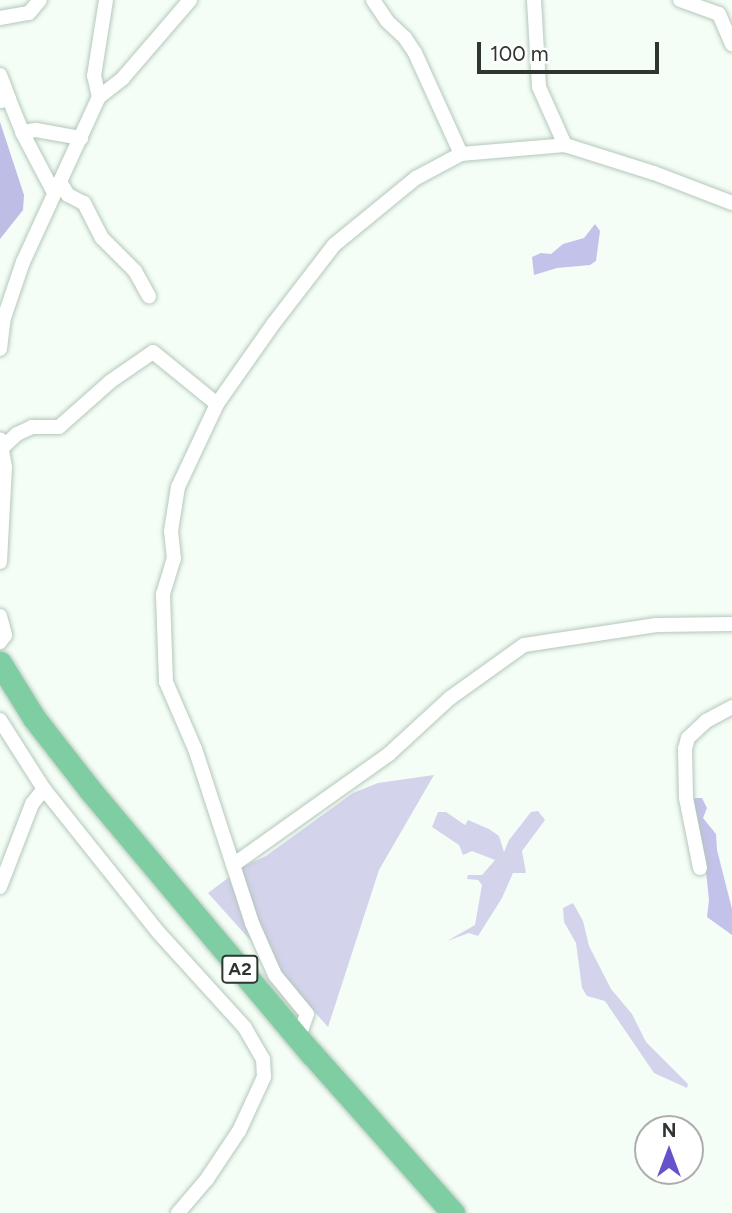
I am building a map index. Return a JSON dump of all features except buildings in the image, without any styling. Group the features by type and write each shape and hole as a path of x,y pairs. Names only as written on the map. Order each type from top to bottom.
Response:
{"main road":[{"name":"A2","path":"0,663 34,718 90,790 299,1037 453,1213"}],"street":[{"path":"0,18 29,13 40,0"},
{"path":"99,97 94,76 106,0"},
{"path":"0,348 4,318 23,262 99,97 123,78 190,0"},
{"path":"375,0 415,53 461,154"},
{"path":"534,0 540,86 565,145"},
{"path":"680,0 719,14 732,44"},
{"path":"0,75 4,100 57,187 84,203 102,238 135,271 149,296"},
{"path":"22,132 36,130 81,138"},
{"path":"299,1037 307,1014 275,975 252,923 195,749 166,682 163,594 174,559 172,531 178,487 217,404 334,245 416,178 461,154 565,145 654,173 732,203"},
{"path":"0,562 5,467 1,443 32,427 59,427 111,381 153,352 217,404"},
{"path":"0,616 5,635 0,642"},
{"path":"233,865 390,754 450,698 524,645 657,625 732,624"},
{"path":"699,868 686,798 685,749 688,738 706,721 732,707"},
{"path":"0,720 44,789 159,933 244,1028 263,1059 264,1077 239,1131 207,1179 178,1213"},
{"path":"0,887 32,804 44,789"}],"shaded area":[{"path":"0,122 24,195 23,210 0,239"},
{"path":"595,224 600,231 596,261 590,265 557,268 534,275 532,257 541,253 551,254 563,244 584,238"},
{"path":"434,775 379,870 328,1027 208,893 244,866 266,856 353,793 378,783"},
{"path":"695,798 702,798 707,808 703,818 716,834 717,850 732,909 732,935 707,917 709,900 706,872 698,862 687,809"},
{"path":"538,811 545,820 522,851 526,873 513,873 502,898 478,936 469,933 447,941 475,925 482,885 478,880 467,879 468,875 482,875 495,860 472,851 463,855 459,845 432,827 438,812 446,812 465,825 468,820 489,829 499,836 504,852 509,840 531,812"},
{"path":"573,903 583,921 589,946 611,989 632,1014 646,1042 688,1084 687,1088 654,1073 605,1001 587,996 582,988 576,943 564,922 563,908"}]}
